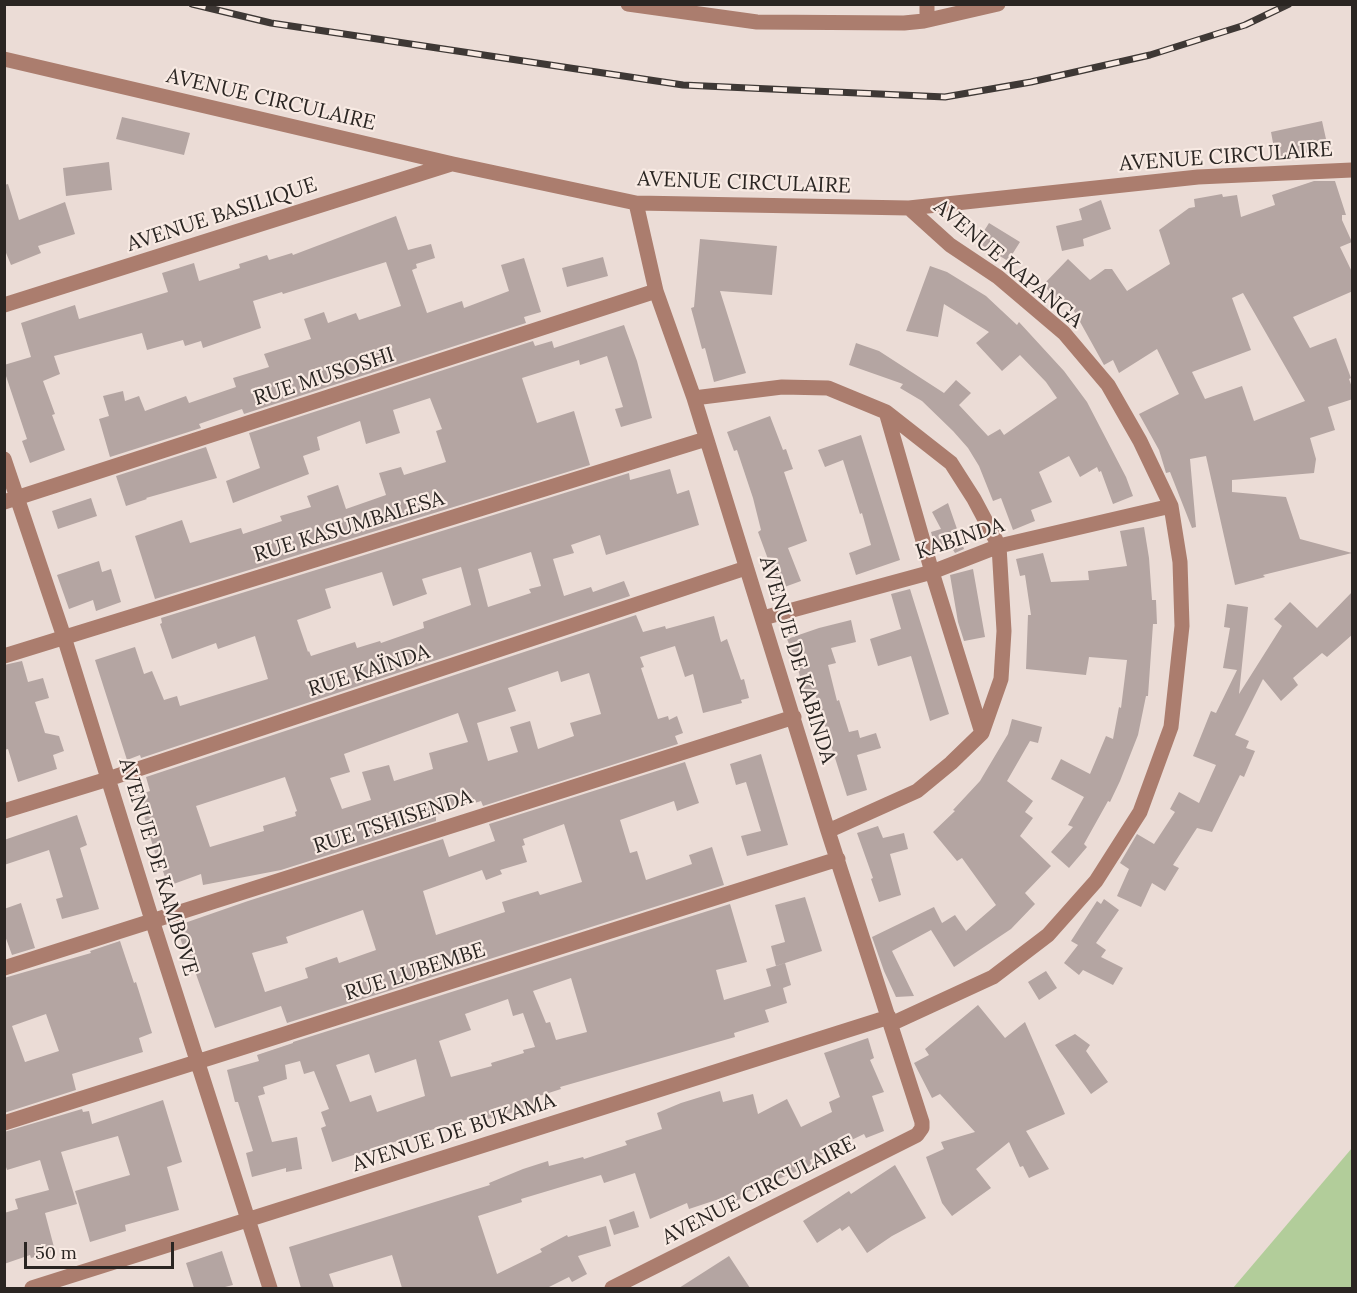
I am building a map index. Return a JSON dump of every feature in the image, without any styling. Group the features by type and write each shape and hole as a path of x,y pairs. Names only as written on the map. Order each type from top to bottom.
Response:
{"street":[{"path":"628,4 757,21 904,23 924,21 998,4"},
{"path":"924,21 927,18 927,4"},
{"name":"AVENUE CIRCULAIRE","path":"4,59 453,164 636,203 909,208 1198,177 1353,170"},
{"name":"AVENUE BASILIQUE","path":"4,305 453,164"},
{"name":"AVENUE DE KABINDA","path":"636,203 656,291 694,398 922,1128"},
{"name":"AVENUE KAPANGA","path":"890,1020 993,976 1048,934 1096,881 1140,812 1171,727 1182,626 1180,562 1171,506 1140,441 1108,385 1064,333 998,278 950,245 909,208"},
{"name":"RUE MUSOSHI","path":"10,500 656,291"},
{"path":"694,398 782,387 828,388 886,412 951,463 975,499 999,546 1004,631 1001,679 982,733 917,791 828,831"},
{"path":"886,412 982,733"},
{"name":"RUE KASUMBALESA","path":"4,656 706,439"},
{"name":"AVENUE DE KAMBOVE","path":"4,459 10,500 64,637 270,1288"},
{"name":"KABINDA","path":"763,618 932,572 999,546 1171,506"},
{"name":"RUE KAÏNDA","path":"4,811 108,779 746,568"},
{"name":"RUE TSHISENDA","path":"4,968 794,717"},
{"name":"RUE LUBEMBE","path":"4,1123 838,860"},
{"name":"AVENUE DE BUKAMA","path":"32,1288 890,1020"},
{"name":"AVENUE CIRCULAIRE","path":"612,1288 917,1135 922,1128"}],"green space":[{"path":"1352,1148 1352,1288 1233,1288"}],"building":[{"path":"122,117 190,133 184,155 116,139"},
{"path":"1322,121 1328,148 1276,159 1271,132"},
{"path":"109,162 112,190 66,196 63,168"},
{"path":"1314,181 1335,181 1346,215 1342,215 1342,220 1352,242 1340,247 1353,274 1353,291 1293,317 1310,348 1336,338 1351,378 1349,379 1353,399 1328,407 1335,430 1310,438 1316,459 1314,473 1232,480 1232,492 1286,497 1300,539 1352,553 1263,575 1265,577 1235,585 1206,456 1190,459 1196,527 1192,528 1170,472 1166,473 1159,450 1139,414 1179,394 1157,349 1119,373 1113,360 1104,365 1069,302 1064,306 1043,285 1068,259 1090,280 1105,269 1112,269 1127,291 1170,264 1159,230 1189,208 1195,207 1194,199 1222,194 1223,197 1237,195 1241,217 1275,205 1272,195","holes":["1243,293 1305,401 1254,421 1242,386 1205,399 1192,372 1251,350 1232,298"]},
{"path":"8,184 19,220 65,202 75,234 38,246 41,253 11,265 4,248 4,185"},
{"path":"1101,200 1111,229 1083,239 1084,246 1062,251 1056,226 1082,220 1079,209"},
{"path":"396,216 408,250 431,244 435,258 416,264 417,268 412,270 427,313 462,301 464,308 509,291 501,265 524,258 541,312 524,317 526,323 244,414 242,409 199,424 201,428 110,457 99,419 109,416 103,396 123,391 125,401 139,396 145,411 186,396 189,403 236,387 233,378 269,367 264,354 311,339 304,319 324,312 328,323 356,313 359,320 401,306 386,262 253,301 261,328 203,348 201,341 185,346 183,340 147,350 142,333 54,356 60,374 43,381 65,450 30,463 22,441 27,439 4,370 4,365 31,357 21,323 75,305 79,319 168,292 162,273 194,263 199,281 240,268 239,264 267,255 269,260 292,253 293,255"},
{"path":"989,223 1020,242 1008,261 977,242"},
{"path":"700,239 777,246 772,295 720,291 746,373 714,382 691,308 694,307"},
{"path":"603,257 608,276 567,287 562,268"},
{"path":"930,266 947,272 986,296 1017,325 1019,322 1064,371 1087,402 1126,477 1133,496 1113,504 1101,471 1099,472 1097,467 1080,477 1069,456 1039,472 1052,502 1031,510 1035,521 1013,530 1001,498 993,501 979,466 968,448 953,431 922,401 900,388 903,384 849,365 856,343 879,351 944,393 956,380 971,393 959,405 988,436 1000,429 1004,435 1057,398 1046,382 1020,355 1002,371 976,343 989,332 944,304 938,337 906,331"},
{"path":"624,325 637,361 652,418 621,427 615,409 623,407 607,356 580,365 579,360 522,378 537,423 574,411 590,465 155,599 135,536 182,520 190,543 241,528 243,534 282,521 280,516 311,507 307,496 338,485 346,509 386,495 379,473 401,467 404,475 446,462 436,431 442,429 430,398 393,410 400,433 366,444 360,421 317,437 320,450 303,456 309,474 233,503 226,481 260,468 249,433 533,341 535,346 552,341 554,348"},
{"path":"770,416 793,469 784,472 807,541 788,548 801,581 779,589 758,532 761,530 753,498 737,450 734,451 727,432"},
{"path":"861,435 900,560 856,575 849,553 871,545 862,513 860,514 843,460 825,467 818,450"},
{"path":"206,447 217,478 126,506 116,476"},
{"path":"670,469 677,494 689,490 699,525 606,555 600,535 571,545 574,553 553,559 564,596 591,587 593,592 624,581 630,596 141,758 140,755 127,760 95,660 135,647 144,674 152,671 164,700 177,696 180,706 268,679 255,636 218,649 216,643 172,659 160,624 162,623 161,618 629,473 630,480","holes":["531,552 541,586 529,589 531,593 488,607 478,569","461,567 471,605 423,622 424,628 381,643 380,641 357,648 355,642 311,656 308,652 297,620 331,608 325,589 382,572 393,606 427,594 422,579"]},
{"path":"91,498 97,516 58,529 52,511"},
{"path":"948,503 964,549 955,553 950,545 936,550 931,532 941,529 932,512"},
{"path":"1144,527 1152,600 1156,600 1157,624 1153,624 1148,696 1146,696 1138,735 1120,781 1084,844 1087,847 1069,868 1051,852 1073,827 1068,825 1084,797 1051,779 1061,759 1090,774 1106,736 1113,739 1119,707 1121,708 1127,660 1089,657 1086,675 1026,669 1028,615 1031,615 1025,575 1020,576 1016,559 1043,553 1051,582 1089,580 1088,571 1127,566 1120,531"},
{"path":"99,561 102,572 111,569 121,602 96,611 93,600 69,609 57,575"},
{"path":"973,569 985,637 964,641 958,622 950,575"},
{"path":"910,589 949,714 930,721 911,656 878,666 870,639 901,629 891,594"},
{"path":"1353,591 1353,634 1327,657 1322,653 1293,678 1298,685 1281,701 1263,679 1235,735 1249,741 1246,748 1255,751 1244,777 1240,775 1212,832 1197,828 1173,865 1179,868 1165,891 1152,883 1141,907 1117,896 1129,869 1120,863 1137,834 1154,844 1175,812 1170,809 1179,792 1199,803 1216,765 1193,756 1211,711 1216,713 1237,670 1223,668 1230,628 1224,627 1227,604 1248,607 1239,694 1282,626 1274,619 1290,602 1317,628"},
{"path":"636,615 643,632 665,626 666,629 714,616 721,642 727,639 741,680 744,679 749,698 741,700 742,703 703,713 693,674 685,677 675,646 640,657 644,667 641,668 658,719 668,716 669,720 677,716 683,733 675,736 678,744 483,806 481,801 436,815 436,821 281,870 203,885 201,874 168,886 159,859 157,860 138,795 150,791 146,777","holes":["558,671 561,682 589,673 601,714 570,723 574,736 538,749 530,721 510,727 518,752 488,761 477,723 516,711 508,688","458,713 468,742 429,753 433,769 394,781 389,765 362,772 371,800 342,809 330,778 350,772 344,754","285,777 297,811 296,816 263,826 264,831 210,847 196,806"]},
{"path":"851,620 856,642 831,648 836,663 828,665 837,701 839,700 849,732 858,730 860,738 876,733 881,748 857,755 867,790 847,796 814,691 805,694 787,639"},
{"path":"22,661 28,682 43,678 49,698 35,702 45,733 59,736 64,751 53,755 57,769 18,782 8,749 4,750 4,665"},
{"path":"1012,719 1042,727 1038,743 1030,741 1007,781 1033,801 1025,812 1033,818 1020,836 1051,866 1025,893 1035,904 1011,929 954,967 931,930 892,951 914,996 896,997 872,937 934,907 942,923 955,915 966,931 996,905 962,858 957,861 933,832 955,811 953,810 980,781 1008,734"},
{"path":"761,754 788,845 747,856 741,836 761,831 746,782 736,785 730,764"},
{"path":"685,762 699,803 677,811 674,801 620,820 630,853 637,851 646,880 692,864 689,855 712,847 724,885 287,1023 281,1006 215,1028 190,957 187,958 176,926 443,839 449,857 495,841 489,824","holes":["564,824 582,882 540,895 538,891 502,902 505,912 436,935 423,891 482,870 486,880 502,874 500,870 527,862 522,846 525,845 523,839","363,910 376,950 339,963 337,957 305,968 308,978 265,992 252,953 288,943 286,937"]},
{"path":"77,815 87,845 80,848 99,909 62,919 56,899 63,897 49,850 4,865 4,840"},
{"path":"878,826 883,838 904,833 908,849 890,854 901,895 879,902 857,833"},
{"path":"805,897 822,951 776,966 771,946 785,942 775,905"},
{"path":"1104,899 1119,910 1096,943 1106,950 1101,957 1123,968 1113,985 1083,970 1079,975 1064,963 1078,945 1071,941 1097,901 1101,904"},
{"path":"21,903 35,948 12,955 4,933 4,909"},
{"path":"730,904 747,962 716,970 724,1000 771,986 766,969 785,963 791,985 783,988 787,1003 765,1010 769,1022 734,1033 735,1037 560,1087 561,1089 533,1098 535,1106 470,1124 469,1119 440,1127 382,1146 383,1148 332,1162 321,1128 326,1126 321,1112 329,1109 314,1071 304,1074 300,1061 285,1065 287,1079 263,1087 265,1094 258,1096 272,1142 297,1137 302,1169 286,1172 286,1168 252,1177 246,1153 253,1151 238,1102 235,1102 227,1070 259,1061 257,1055","holes":["571,978 587,1032 556,1040 550,1022 546,1023 533,991","508,999 513,1016 523,1013 535,1047 523,1050 524,1053 491,1063 492,1066 451,1077 439,1041 471,1030 465,1014","369,1054 375,1073 416,1059 425,1096 377,1112 371,1095 350,1102 336,1065"]},
{"path":"120,941 152,1033 139,1038 143,1052 72,1074 76,1090 4,1113 4,978 91,953 90,951","holes":["46,1014 59,1051 25,1062 12,1026"]},
{"path":"1046,971 1057,988 1039,1000 1028,982"},
{"path":"978,1005 1005,1038 1025,1022 1065,1114 1026,1131 1049,1169 1029,1178 1023,1166 1020,1167 1009,1142 976,1169 991,1188 952,1216 942,1203 926,1157 944,1149 941,1142 975,1132 940,1094 932,1098 914,1063 929,1055 925,1049"},
{"path":"1075,1034 1090,1045 1086,1051 1108,1082 1091,1094 1055,1045"},
{"path":"868,1038 874,1058 870,1060 884,1092 872,1096 884,1131 866,1138 864,1134 810,1160 812,1165 740,1195 741,1199 721,1205 719,1199 689,1209 687,1203 650,1219 635,1173 604,1183 601,1175 521,1199 522,1202 478,1216 497,1274 542,1252 540,1249 567,1235 568,1237 606,1226 611,1246 578,1256 587,1274 572,1282 569,1277 547,1288 402,1288 392,1255 329,1274 334,1288 301,1288 289,1247 490,1185 489,1183 548,1161 549,1166 583,1157 584,1159 627,1145 625,1141 662,1129 657,1113 681,1103 720,1091 723,1102 753,1094 758,1114 787,1099 801,1127 832,1112 829,1102 840,1097 824,1053"},
{"path":"163,1100 182,1162 167,1167 179,1210 125,1225 126,1231 90,1242 75,1191 130,1175 118,1136 61,1152 77,1204 45,1213 55,1251 31,1258 30,1255 4,1264 4,1213 18,1209 15,1199 49,1190 40,1160 7,1170 4,1161 4,1132 82,1109 83,1112 89,1111 92,1124"},
{"path":"895,1165 926,1218 892,1236 867,1253 849,1226 842,1231 840,1228 817,1243 803,1221 849,1191 851,1194"},
{"path":"634,1211 639,1227 614,1235 609,1220"},
{"path":"222,1251 233,1285 221,1288 194,1288 186,1263"},
{"path":"729,1256 750,1288 679,1288"}],"railway":[{"path":"192,4 271,23 683,85 945,97 1031,82 1150,55 1245,25 1289,4"}]}
